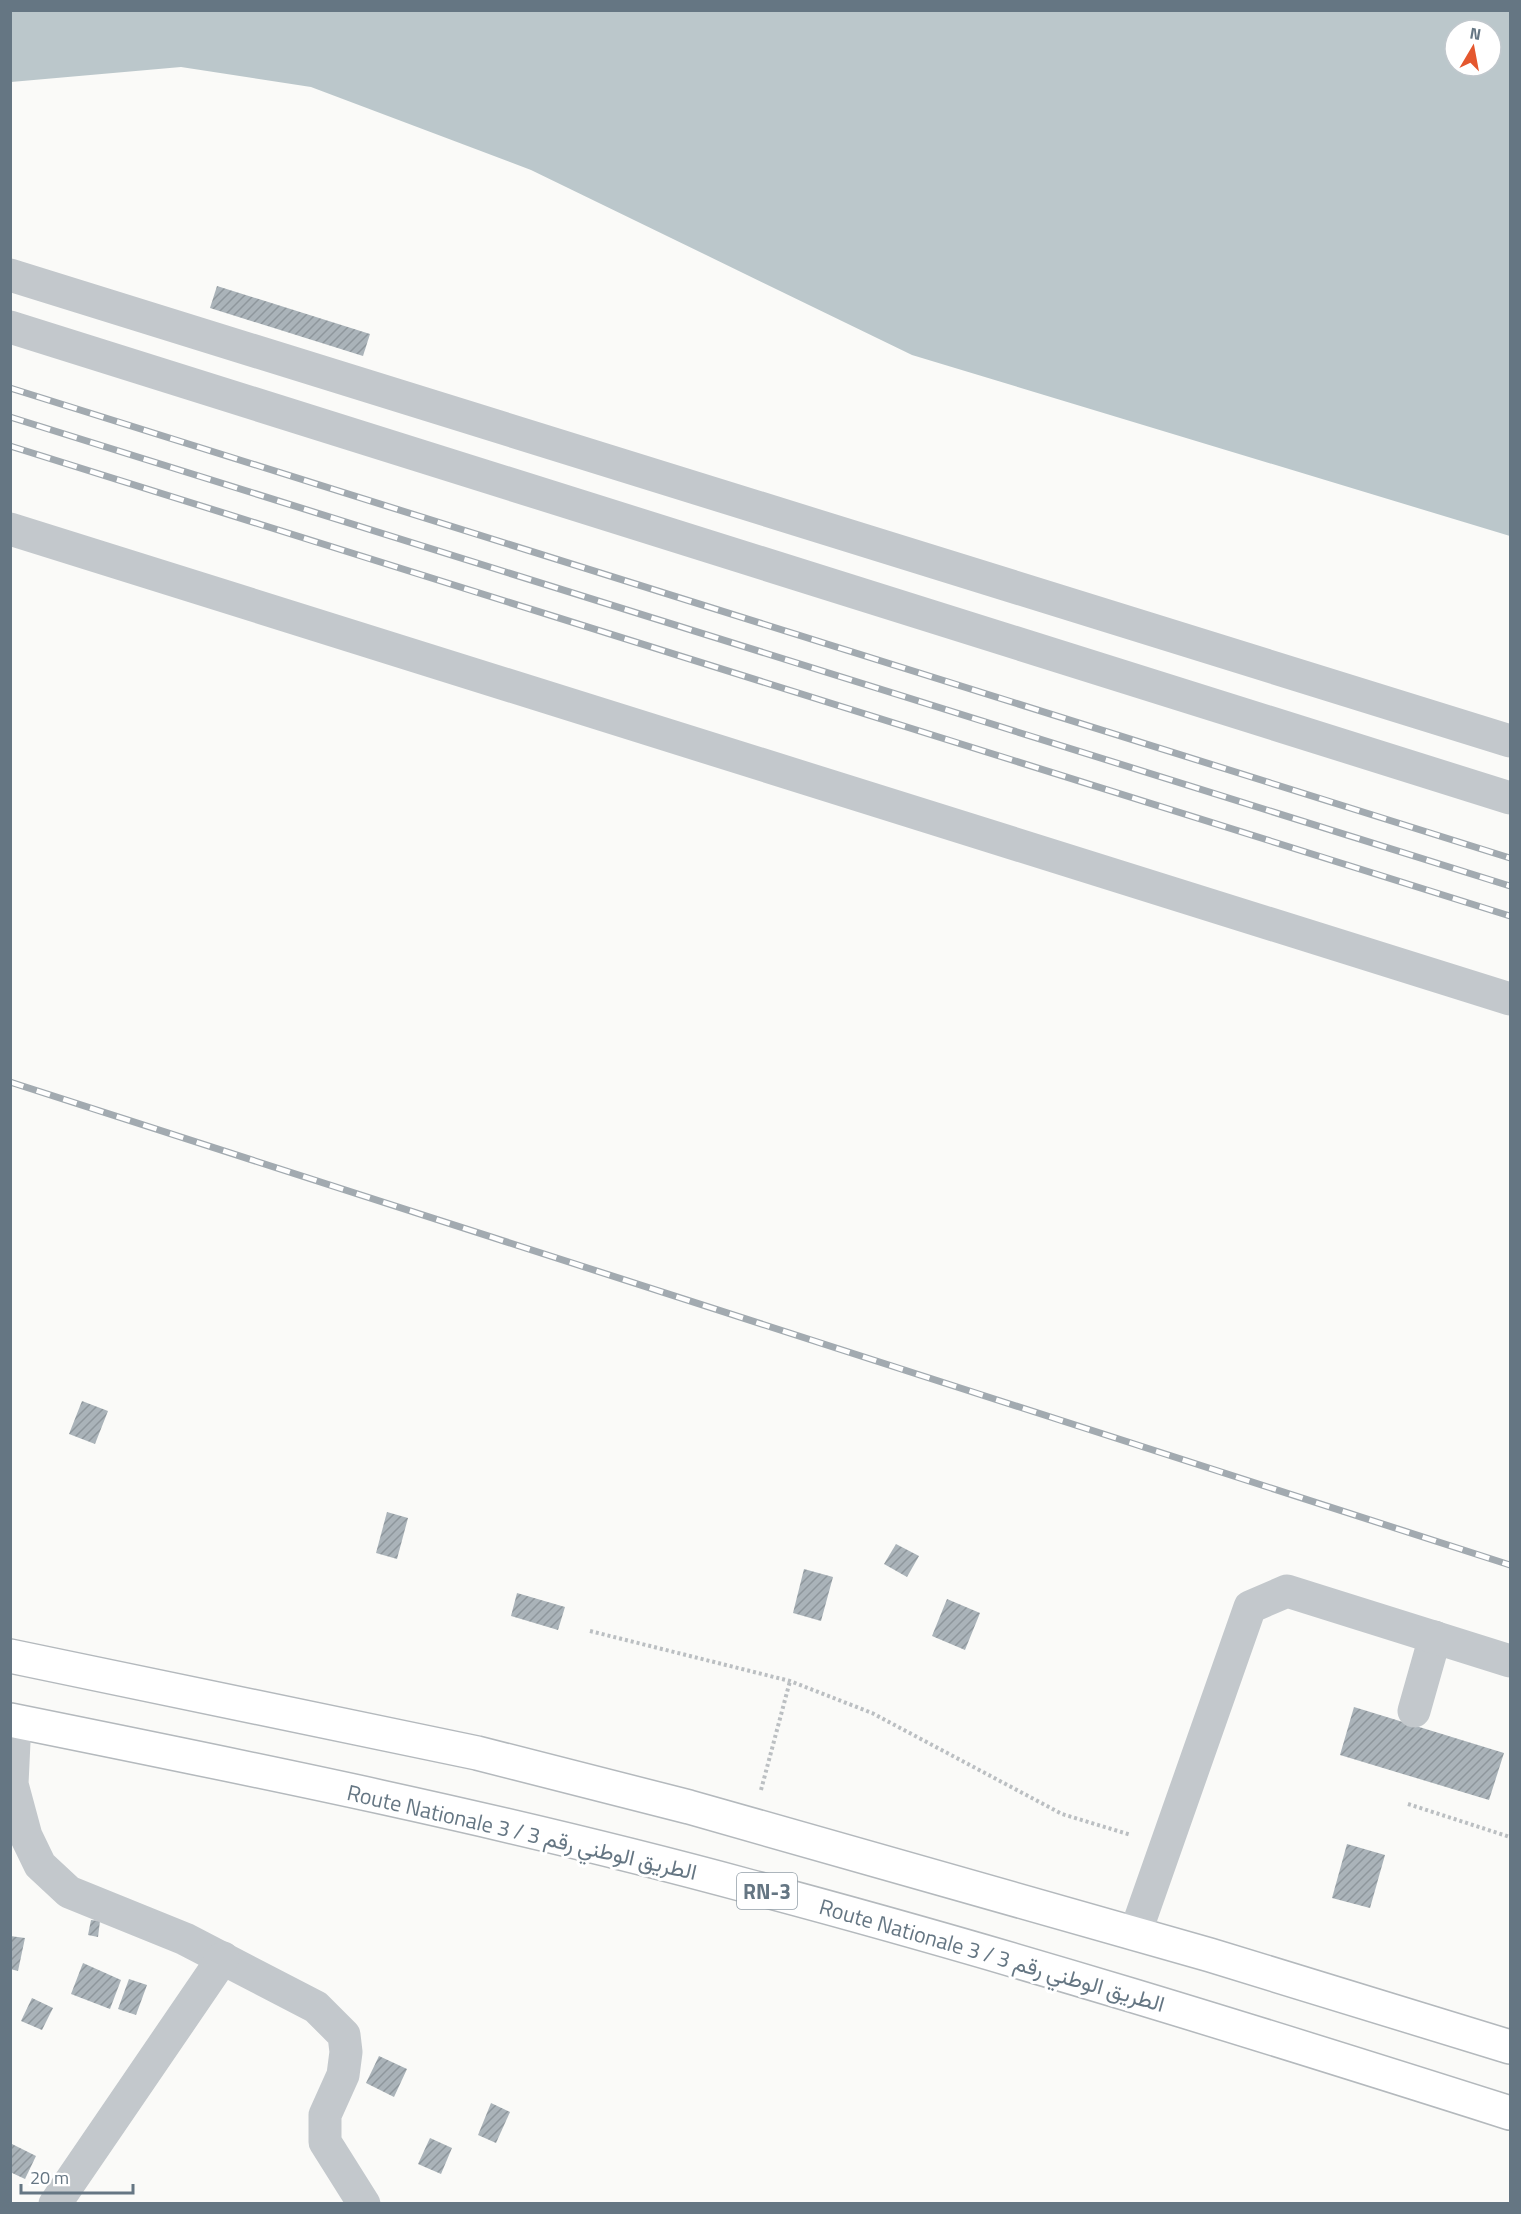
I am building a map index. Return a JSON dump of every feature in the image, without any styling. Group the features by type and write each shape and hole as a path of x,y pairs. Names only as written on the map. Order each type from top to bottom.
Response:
{"highway":[{"name":"RN-3","path":"10,1656 477,1753 752,1825 1135,1934 1510,2047"},
{"name":"Route Nationale 3 / الطريق الوطني رقم 3","path":"13,1721 248,1768 550,1836 748,1886 1182,2008 1510,2113"}],"street":[{"path":"10,275 1510,741"},
{"path":"10,327 1510,798"},
{"path":"10,529 1510,999"},
{"path":"1135,1934 1250,1607 1287,1591 1510,1661"},
{"path":"1414,1711 1435,1637"},
{"path":"13,1721 12,1784 26,1836 40,1865 69,1892 223,1958 316,2007 344,2036 346,2052 343,2075 325,2115 325,2142 364,2204"},
{"path":"55,2204 223,1958"}],"path":[{"path":"590,1631 790,1681 872,1713 1062,1814 1166,1846"},
{"path":"752,1825 790,1681"},
{"path":"1408,1804 1510,1837"}],"shaded area":[{"path":"11,10 1510,11 1510,536 912,355 531,170 311,87 181,67 11,82"}],"building":[{"path":"217,286 370,334 363,356 210,308"},
{"path":"82,1401 108,1411 95,1444 69,1434"},
{"path":"387,1512 408,1518 397,1559 376,1553"},
{"path":"896,1544 919,1556 907,1577 884,1564"},
{"path":"804,1569 833,1577 821,1621 793,1613"},
{"path":"517,1593 565,1607 558,1630 511,1616"},
{"path":"947,1599 980,1613 965,1650 932,1636"},
{"path":"1354,1707 1504,1753 1489,1800 1340,1755"},
{"path":"1347,1844 1385,1855 1370,1908 1332,1898"},
{"path":"91,1920 100,1921 98,1937 88,1935"},
{"path":"10,1936 25,1938 18,1971 10,1969"},
{"path":"83,1963 121,1980 110,2009 71,1994"},
{"path":"129,1979 147,1985 136,2015 118,2009"},
{"path":"32,1998 53,2008 42,2030 21,2021"},
{"path":"379,2056 407,2069 394,2097 366,2083"},
{"path":"491,2103 510,2112 496,2143 478,2135"},
{"path":"430,2138 452,2148 441,2174 418,2164"},
{"path":"10,2143 36,2156 25,2179 10,2172"}],"railway":[{"path":"10,388 1510,858"},
{"path":"10,417 1510,886"},
{"path":"10,446 1510,916"},
{"path":"10,1082 1510,1565"}]}
